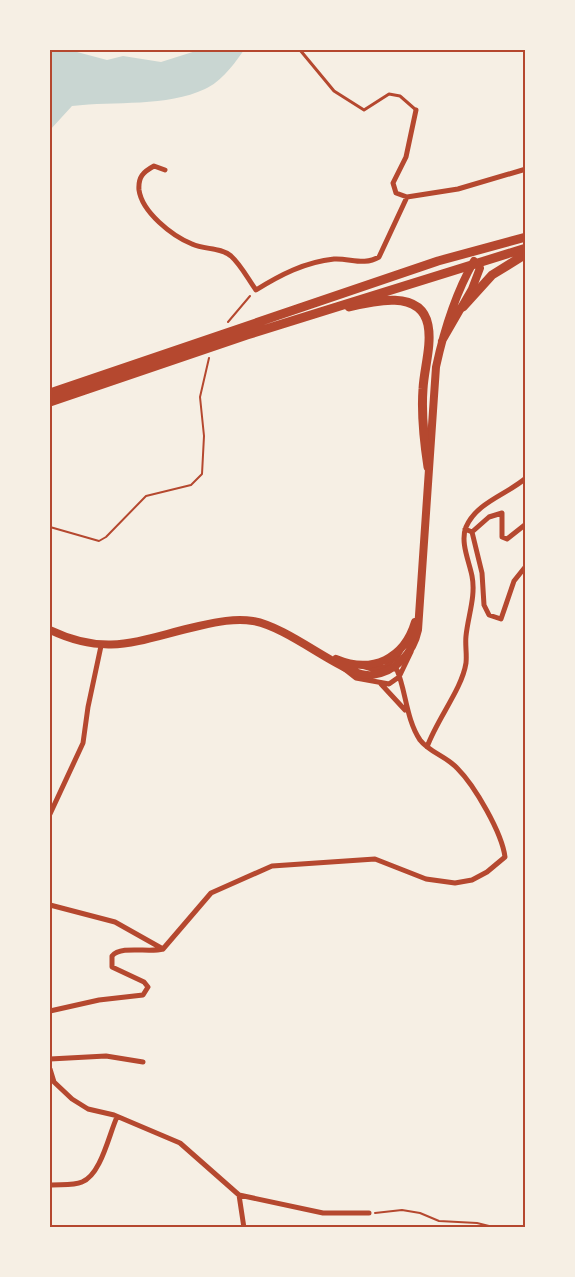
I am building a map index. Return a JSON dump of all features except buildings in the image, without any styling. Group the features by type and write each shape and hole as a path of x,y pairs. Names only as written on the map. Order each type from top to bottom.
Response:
{"main road":[{"path":"50,402 246,334 362,287 449,258 525,237"},
{"path":"50,630 69,639 101,646 124,645 236,620 254,621 284,631 341,666 360,674 393,667 412,647 418,630 434,385 442,341 454,304 474,261 488,252 525,242"},
{"path":"50,393 246,334 474,261 525,248"},
{"path":"463,307 492,275 525,254"},
{"path":"362,287 395,282 457,261 474,261 480,268 479,273 463,307 442,341"},
{"path":"246,334 378,301 398,300 415,306 428,325 422,407 428,467"},
{"path":"321,652 362,666 387,660 402,648 412,630 420,597"}],"street":[{"path":"416,110 406,157 393,183 396,193 407,197 458,189 525,169"},
{"path":"165,170 154,166 143,171 138,181 140,198 175,235 192,244 223,251 233,257 256,290 295,269 316,263 335,259 370,263 379,257 407,197"},
{"path":"427,747 440,716 455,693 466,664 466,636 473,580 464,543 465,529 474,512 513,489 525,478"},
{"path":"472,532 497,514 502,513 501,537 507,539 525,524"},
{"path":"465,529 472,532"},
{"path":"472,532 482,573 484,605 489,615 501,619 514,581 525,566"},
{"path":"50,814 83,743 91,688 101,646"},
{"path":"341,666 350,676 389,684 399,677 412,647"},
{"path":"378,671 395,660 402,648"},
{"path":"362,666 378,671"},
{"path":"50,1011 99,1000 143,995 148,987 144,982 112,967 112,956 122,951 163,950 211,893 272,866 375,859 426,879 455,883 472,880 487,872 505,857 503,844 466,779 450,761 427,747 420,739 411,719 399,677 393,667"},
{"path":"378,671 381,684 399,702 411,719"},
{"path":"50,905 115,922 163,950"},
{"path":"50,1059 106,1056 143,1062"},
{"path":"50,1069 54,1082 72,1100 88,1109 117,1117 180,1143 239,1195 323,1213 369,1213"},
{"path":"50,1185 78,1183 90,1178 103,1156 117,1117"},
{"path":"239,1195 244,1227"}],"lane":[{"path":"300,50 334,92 364,110 389,94 400,96 416,110"}],"path":[{"path":"223,327 256,290"},
{"path":"50,527 99,542 146,496 191,485 198,480 203,468 204,445 200,397 209,356"},
{"path":"369,1213 402,1210 420,1213 439,1221 477,1223 497,1227"}],"shaded area":[{"path":"199,50 244,50 222,77 205,89 174,99 72,106 50,130 50,51 77,52 107,60 123,56 161,62"}]}
